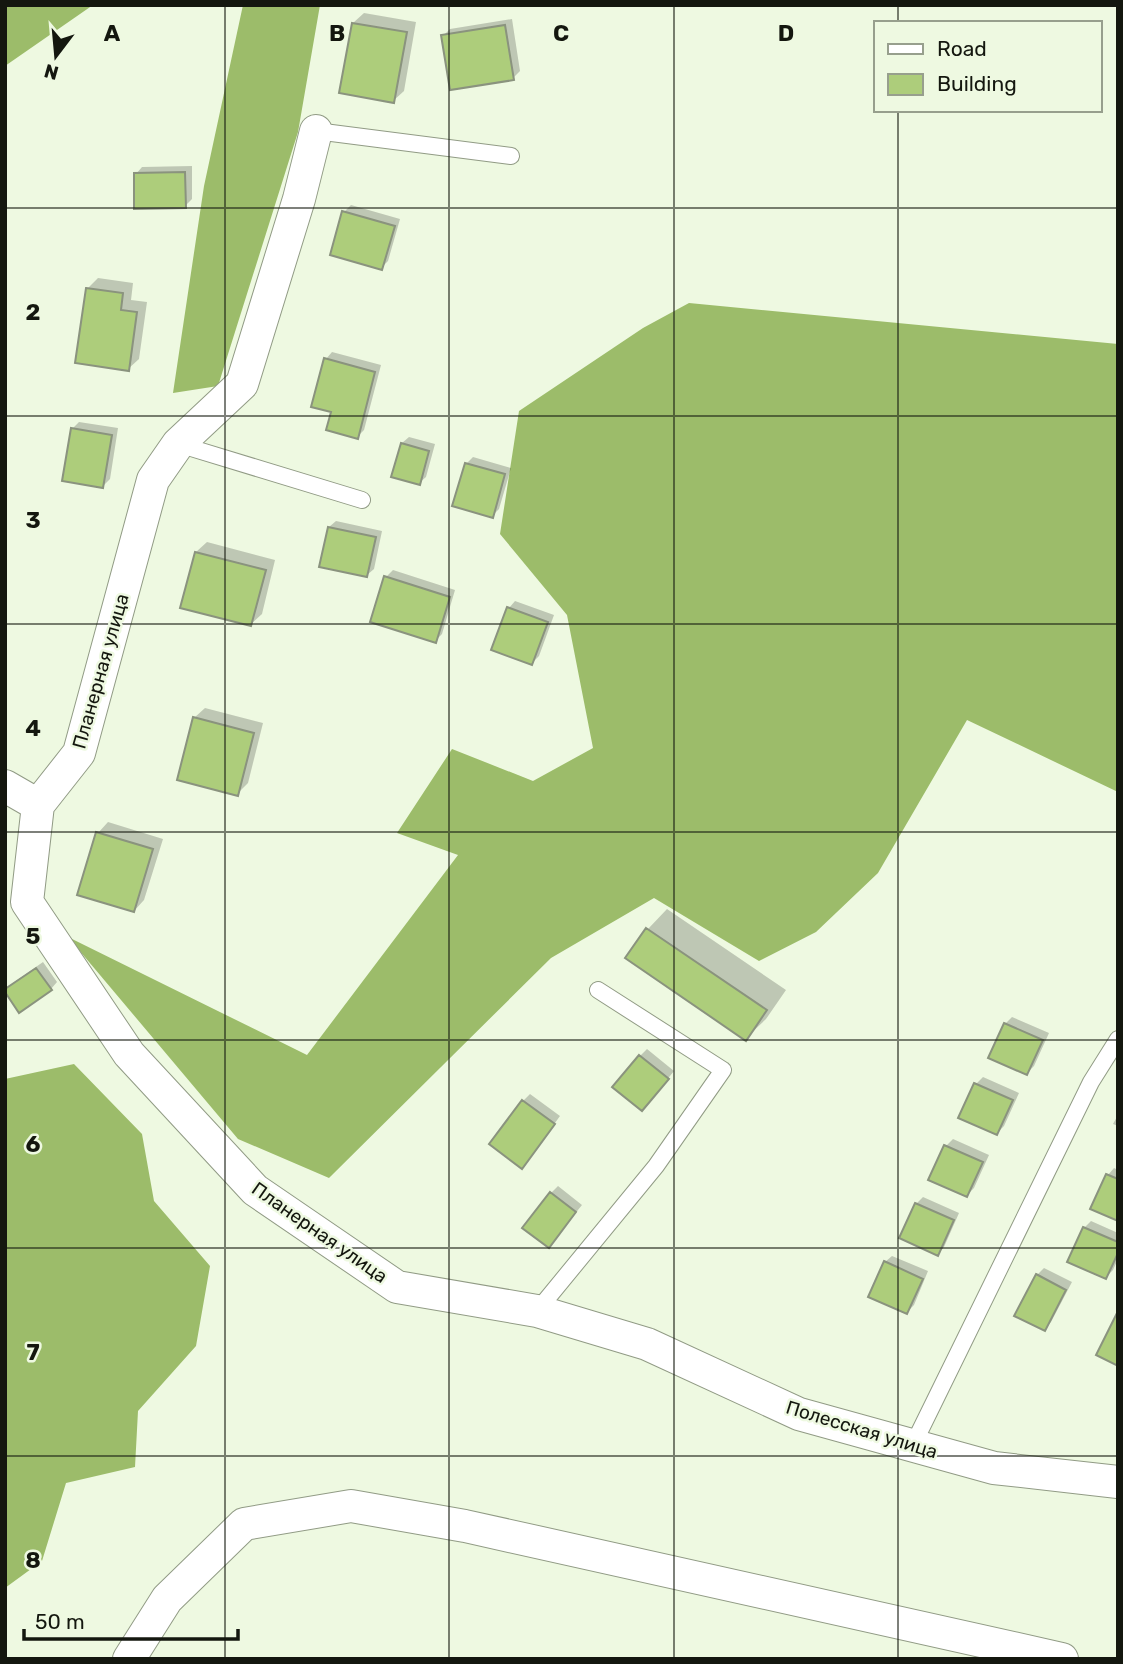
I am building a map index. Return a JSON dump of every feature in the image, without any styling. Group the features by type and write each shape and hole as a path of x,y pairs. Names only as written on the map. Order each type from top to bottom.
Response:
{"street":[{"name":"Планерная улица","path":"317,131 242,384 178,444 153,480 79,753 38,805 27,902 129,1054 255,1189 397,1287 537,1311"},
{"path":"5,786 38,805"},
{"name":"Полесская улица","path":"537,1311 647,1344 799,1413 994,1468 1118,1482"},
{"path":"129,1659 167,1599 244,1524 351,1506 466,1526 1062,1659"}],"lane":[{"path":"317,131 511,156"},
{"path":"178,444 362,500"},
{"path":"537,1311 656,1166 723,1070 598,990"},
{"path":"913,1445 1091,1082 1118,1039"}],"green space":[{"path":"5,5 93,5 5,66"},
{"path":"243,5 320,5 298,132 218,386 173,393 204,186"},
{"path":"689,303 1118,344 1118,792 967,720 878,873 816,932 759,961 654,898 551,958 329,1178 238,1139 68,937 307,1055 458,855 397,833 452,749 533,781 593,748 567,615 500,534 519,411 643,328"},
{"path":"74,1064 142,1134 154,1201 210,1266 196,1346 138,1411 135,1467 66,1483 42,1561 5,1588 5,1079"}],"building":[{"path":"352,23 407,32 394,103 339,93"},
{"path":"505,25 514,80 450,90 441,35"},
{"path":"185,172 186,208 134,209 134,173"},
{"path":"342,211 395,226 382,270 330,255"},
{"path":"86,288 123,293 121,310 137,312 129,371 75,363"},
{"path":"324,358 375,372 358,439 326,430 331,412 311,407"},
{"path":"71,428 112,435 103,488 62,481"},
{"path":"401,443 429,451 420,485 391,477"},
{"path":"465,463 505,474 493,518 452,506"},
{"path":"328,527 376,537 367,577 319,567"},
{"path":"195,552 266,570 251,626 180,608"},
{"path":"384,576 450,597 436,643 370,622"},
{"path":"507,607 548,622 532,665 491,650"},
{"path":"193,717 254,733 238,796 177,780"},
{"path":"96,832 153,849 134,912 77,895"},
{"path":"646,928 767,1010 746,1041 625,958"},
{"path":"36,968 52,990 19,1013 5,989"},
{"path":"1004,1023 1043,1040 1027,1075 988,1058"},
{"path":"639,1055 669,1079 642,1111 612,1087"},
{"path":"974,1083 1013,1100 997,1135 958,1118"},
{"path":"522,1100 555,1124 522,1169 489,1144"},
{"path":"944,1145 983,1162 967,1197 928,1180"},
{"path":"1106,1174 1118,1179 1118,1221 1090,1209"},
{"path":"550,1192 576,1212 549,1248 522,1228"},
{"path":"915,1203 954,1220 938,1256 899,1238"},
{"path":"1083,1227 1118,1242 1118,1253 1106,1279 1067,1262"},
{"path":"884,1261 923,1279 907,1314 868,1297"},
{"path":"1036,1274 1066,1290 1045,1331 1014,1316"},
{"path":"1118,1313 1118,1366 1096,1355"}]}
